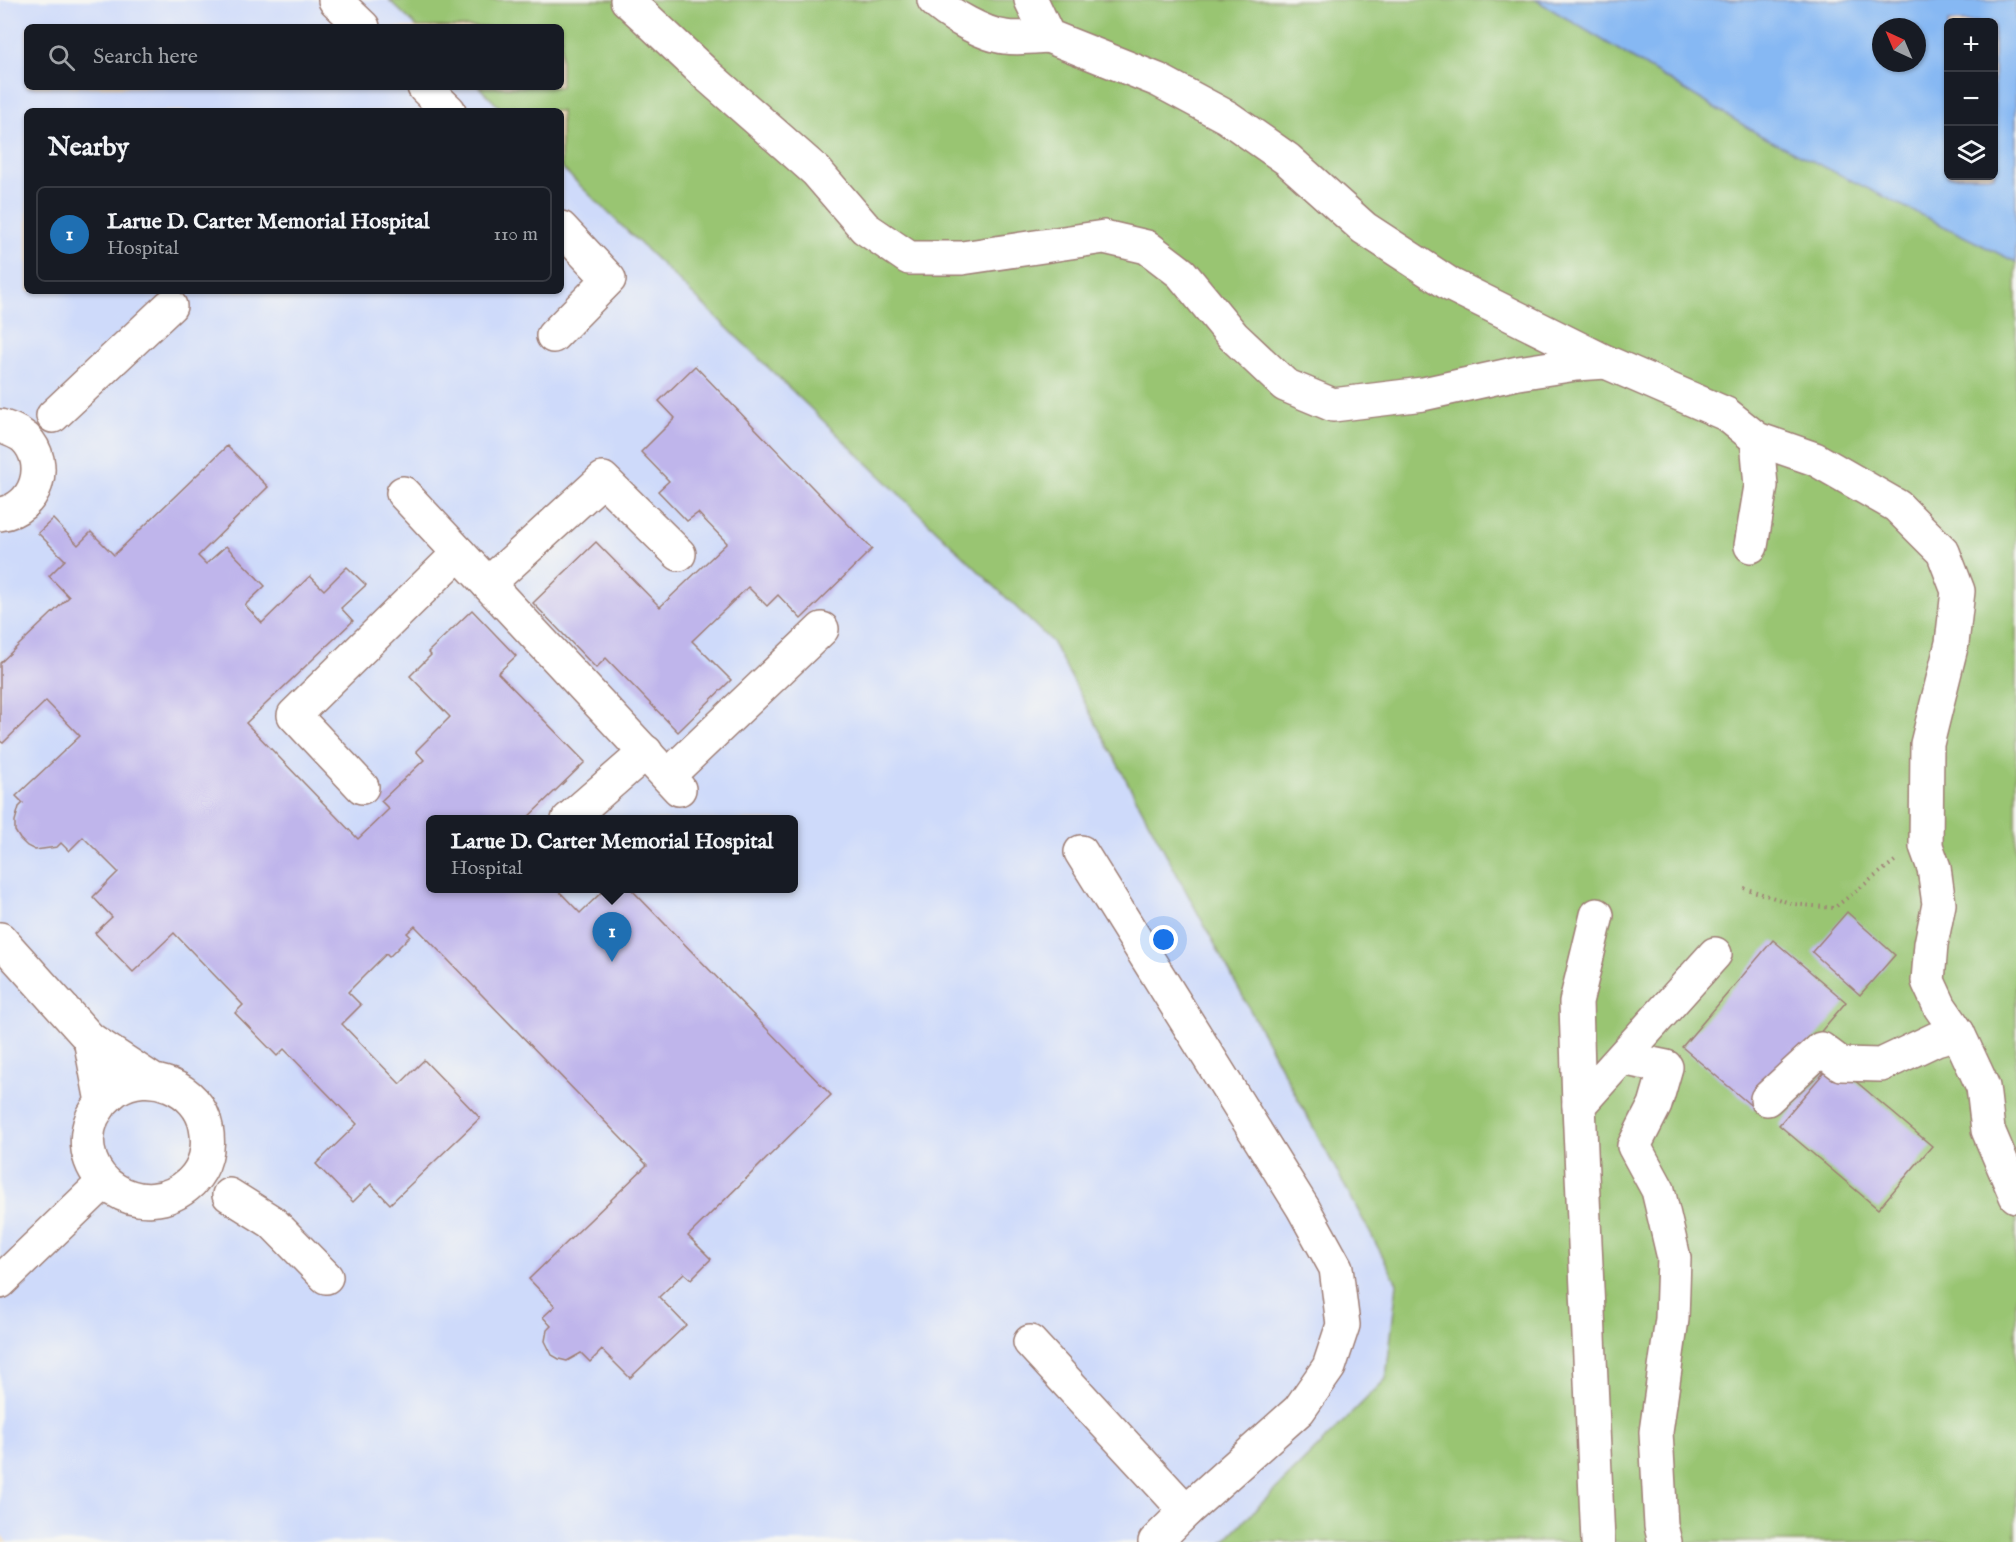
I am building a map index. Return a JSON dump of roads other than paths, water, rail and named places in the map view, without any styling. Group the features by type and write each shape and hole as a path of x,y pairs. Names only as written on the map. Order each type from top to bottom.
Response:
{"street":[{"path":"335,0 360,24"},
{"path":"627,0 816,171 865,228 909,258 962,258 1104,237 1147,247 1181,273 1233,336 1285,385 1333,405 1423,394 1518,373 1606,362"},
{"path":"934,0 940,6 982,30 1004,37 1048,36 1158,80 1227,117 1287,159 1364,228 1442,279 1606,362 1726,414 1757,439 1815,459 1897,506 1943,552 1958,591 1952,643 1927,744 1926,846 1934,868 1939,904 1931,944 1928,981 1940,1007 1958,1033 1983,1087 1988,1130 2016,1196"},
{"path":"1031,0 1048,36"},
{"path":"427,90 446,108"},
{"path":"553,336 609,279 564,231"},
{"path":"36,455 52,416 170,306"},
{"path":"6,428 52,416"},
{"path":"0,514 19,507 30,496 37,483 39,469 36,455 25,439 6,428"},
{"path":"1751,546 1761,486 1757,439"},
{"path":"1761,486 1815,459"},
{"path":"489,584 603,479 679,554"},
{"path":"403,493 664,772"},
{"path":"362,787 294,715 459,553"},
{"path":"576,815 664,772 822,629"},
{"path":"1081,852 1304,1208 1336,1268 1343,1325 1329,1367 1299,1410 1186,1511 1155,1542"},
{"path":"1597,915 1575,1002 1598,1542"},
{"path":"0,939 90,1039 154,1081"},
{"path":"1579,1104 1715,954"},
{"path":"1767,1099 1821,1048 1841,1064 1881,1065 1936,1039 1958,1033"},
{"path":"90,1039 102,1102"},
{"path":"1622,1058 1666,1067 1655,1105 1634,1146 1658,1190 1674,1258 1672,1319 1656,1432 1661,1526 1665,1542"},
{"path":"208,1137 206,1157 197,1175 183,1189 168,1197 151,1200 133,1199 104,1182 94,1167 88,1142 92,1117 102,1102 116,1089 135,1082 154,1081 171,1084 186,1094 197,1106 205,1121 208,1137 229,1195"},
{"path":"0,1282 104,1182"},
{"path":"183,1189 229,1195 272,1222 326,1277"},
{"path":"1030,1342 1186,1511"}],"water":[{"path":"1536,0 2016,0 2016,262 1760,135"}],"place":[{"name":"Larue D. Carter Memorial Hospital","path":"612,962"}]}
